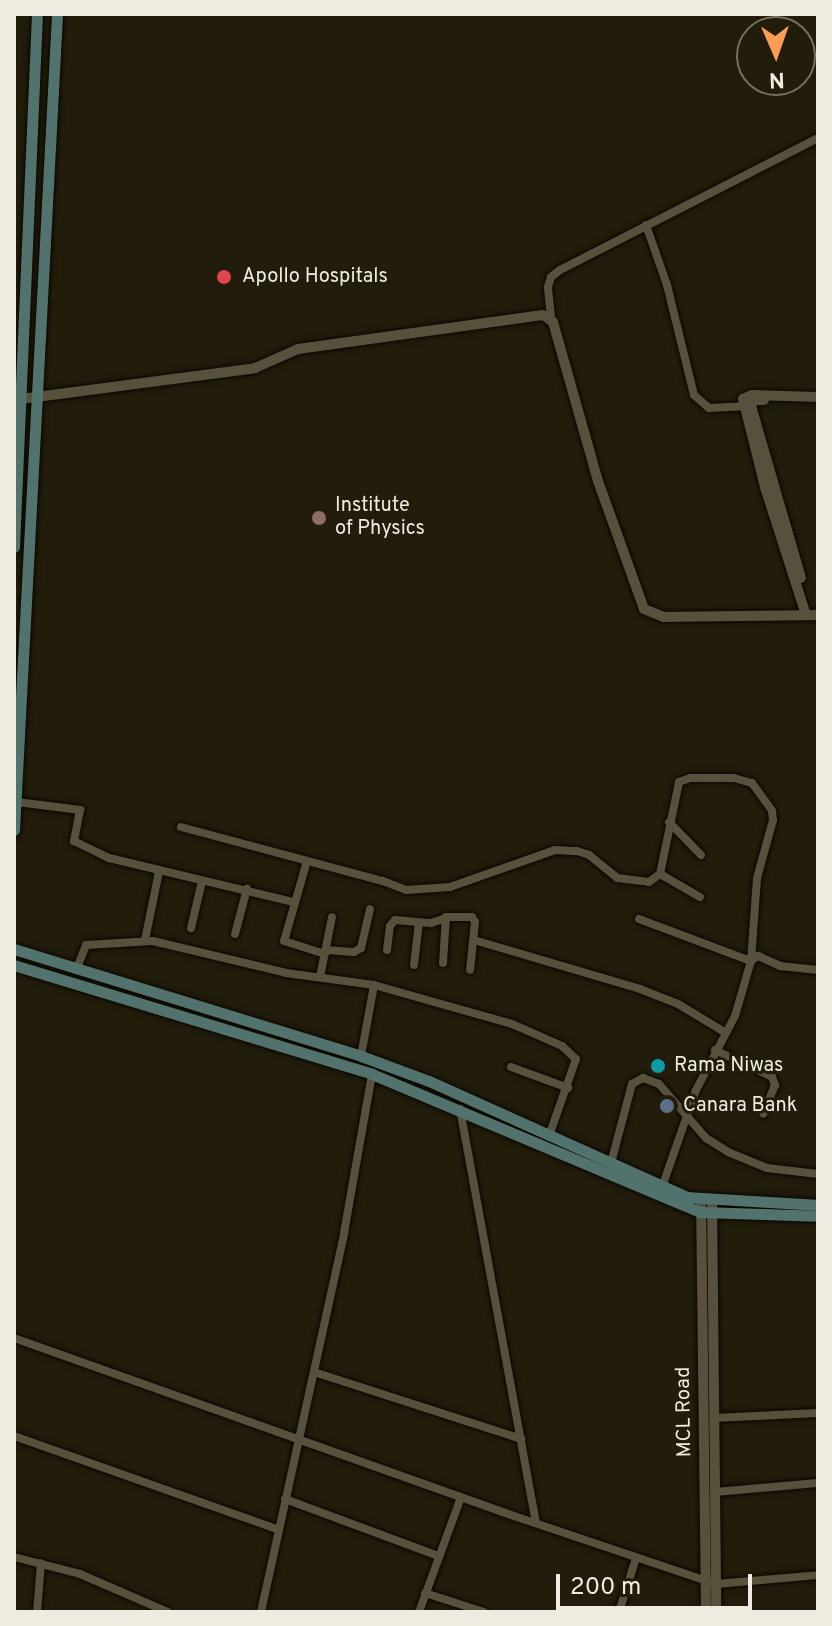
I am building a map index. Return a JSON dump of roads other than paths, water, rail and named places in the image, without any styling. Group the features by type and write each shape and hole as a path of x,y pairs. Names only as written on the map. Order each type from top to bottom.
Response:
{"main road":[{"path":"14,547 37,14"},
{"path":"14,830 57,14"},
{"path":"14,949 361,1056 431,1083 706,1206 818,1205"},
{"path":"14,965 372,1074 706,1206 818,1216"},
{"path":"426,1095 431,1083"}],"street":[{"path":"812,615 664,617 644,609 598,481 551,317 548,287 551,277 818,138"},
{"path":"646,225 667,285 694,395 709,408 744,406"},
{"path":"21,399 255,368 298,349 335,343 543,315 551,317"},
{"path":"812,615 743,397 818,400"},
{"path":"812,615 751,406 759,400 818,400"},
{"path":"181,827 406,890 450,887 555,850 589,855 617,878 649,882 660,874 675,789 679,782 690,778 746,780 757,788 772,811 769,839 757,878 751,961 735,1016 715,1050 662,1187"},
{"path":"17,802 80,810 74,841 109,858 294,902"},
{"path":"669,822 701,855"},
{"path":"307,861 284,941 325,952 354,952 361,948 370,909"},
{"path":"145,940 159,872"},
{"path":"660,874 700,897"},
{"path":"191,928 202,881"},
{"path":"235,934 247,889"},
{"path":"320,977 332,917"},
{"path":"443,963 446,917"},
{"path":"387,950 392,922 431,923 446,917 472,917 475,922 470,970"},
{"path":"639,919 751,961"},
{"path":"414,965 419,922"},
{"path":"76,970 86,945 145,940 320,977 374,985 483,1015 562,1046 576,1059 549,1136"},
{"path":"474,940 640,989 678,1004 726,1033"},
{"path":"751,961 758,956 780,966 818,970"},
{"path":"361,1056 374,985"},
{"path":"715,1050 772,1077 775,1085 763,1114"},
{"path":"511,1067 568,1088"},
{"path":"261,1612 300,1440 372,1074"},
{"path":"611,1163 635,1079 643,1078 659,1084 706,1138 749,1163 791,1173 818,1174"},
{"path":"460,1109 536,1523"},
{"name":"MCL Road","path":"706,1206 715,1492 711,1582 706,1612"},
{"name":"MCL Road","path":"706,1206 711,1582 716,1612"},
{"path":"14,1338 711,1582 818,1575"},
{"path":"314,1372 521,1439"},
{"path":"714,1418 818,1413"},
{"path":"14,1436 279,1530"},
{"path":"715,1492 818,1483"},
{"path":"419,1612 461,1497"},
{"path":"285,1499 438,1556"},
{"path":"14,1557 80,1574 168,1612"},
{"path":"619,1612 636,1558"},
{"path":"37,1612 41,1563"},
{"path":"425,1593 484,1612"}],"place":[{"name":"Apollo Hospitals","path":"224,277"},
{"name":"Institute of Physics","path":"319,518"},
{"name":"Rama Niwas","path":"658,1066"},
{"name":"Canara Bank","path":"667,1106"}]}
